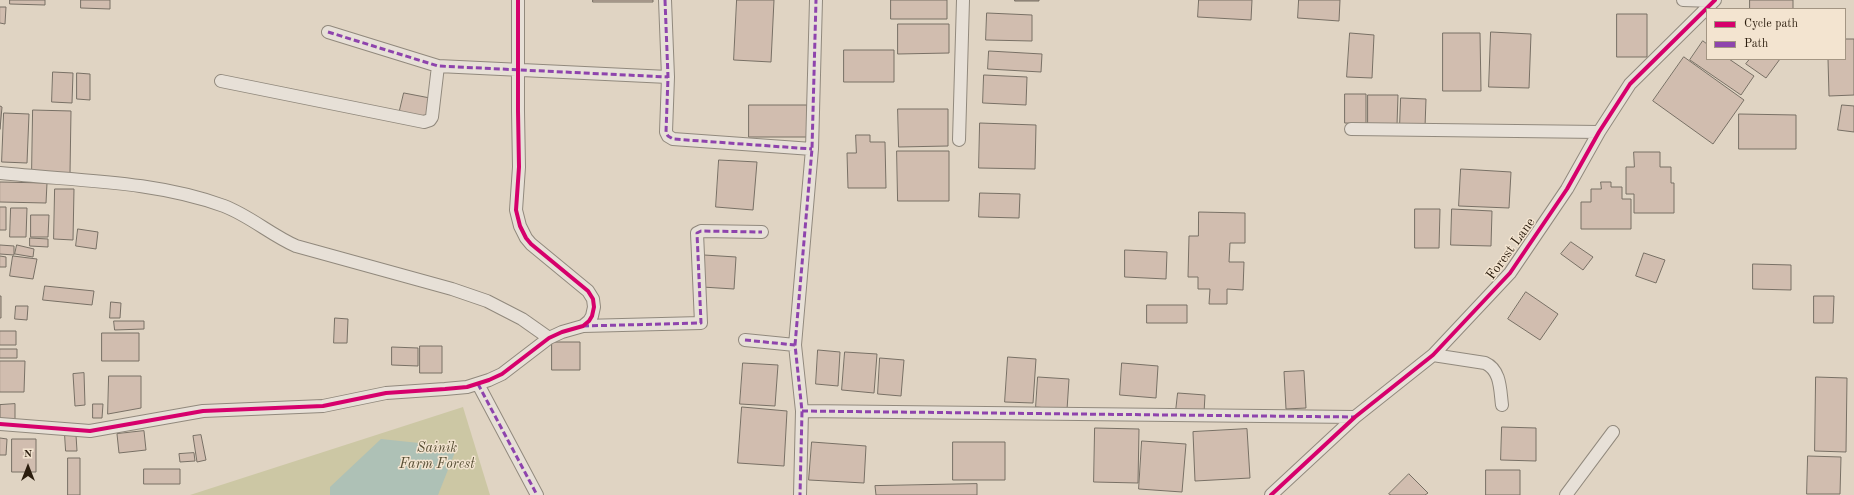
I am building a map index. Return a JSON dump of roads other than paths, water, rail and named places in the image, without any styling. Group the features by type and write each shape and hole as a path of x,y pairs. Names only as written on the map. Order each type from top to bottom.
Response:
{"street":[{"path":"518,0 517,70 520,167 516,210 517,219 526,238 531,244 591,294 594,307 589,321 583,326"},
{"path":"665,0 668,77 666,132 670,138 812,149"},
{"path":"800,495 802,411 795,345 812,149 816,0"},
{"path":"959,140 963,0"},
{"path":"1684,0 1714,0"},
{"name":"Forest Lane","path":"1270,495 1355,417 1433,355 1510,273 1567,188 1630,84 1714,0"},
{"path":"328,32 438,66 668,77"},
{"path":"221,81 424,122 430,120 432,117 438,66"},
{"path":"1351,129 1600,132"},
{"path":"0,172 152,187 218,204 235,211 277,238 296,246 452,289 486,301 522,319 549,338"},
{"path":"0,424 90,432 203,411 323,406 386,393 445,389 478,384 502,374 549,338 562,332 583,326 701,323 697,233 701,231 762,232"},
{"path":"745,340 795,345"},
{"path":"1433,355 1485,363 1491,366 1498,377 1502,405"},
{"path":"478,384 537,495"},
{"path":"802,411 1355,417"},
{"path":"1566,495 1613,432"}],"park label":[{"name":"Sainik Farm Forest","path":"437,456"}]}
